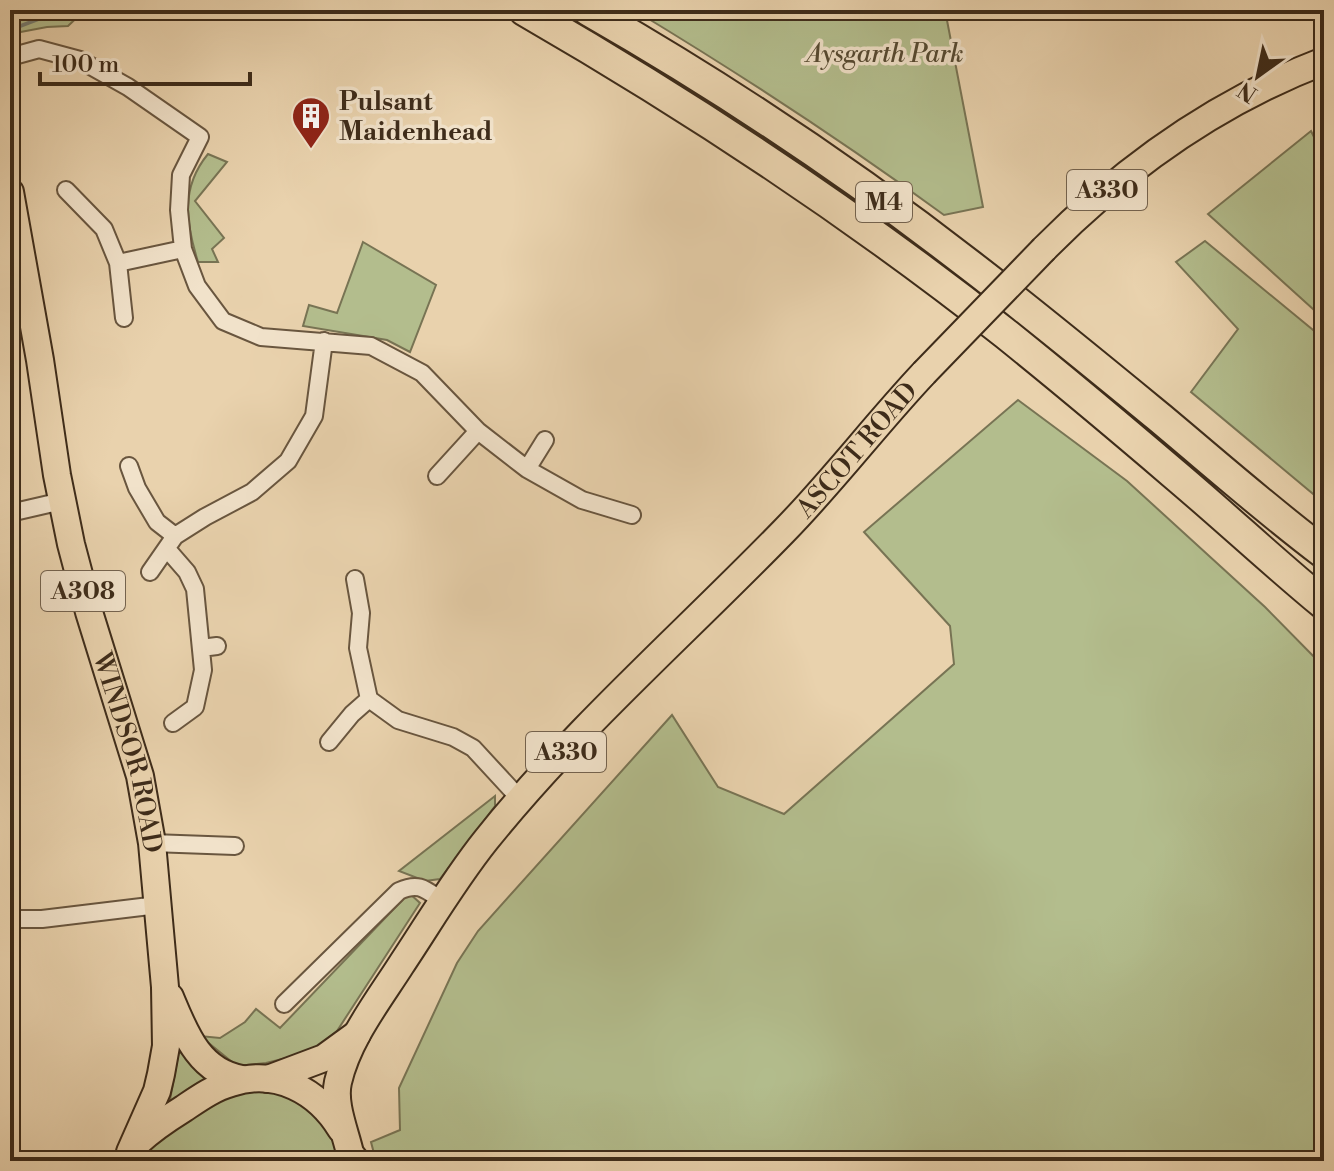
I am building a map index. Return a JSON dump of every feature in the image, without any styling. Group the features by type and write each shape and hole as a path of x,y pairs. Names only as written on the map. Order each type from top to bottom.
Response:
{"highway":[{"name":"M4","path":"524,10 760,155 955,294 1174,474 1324,604"},
{"name":"M4","path":"588,10 823,158 960,257 1162,420 1239,487 1324,553"},
{"name":"M4","path":"1174,474 1324,591"}],"main road":[{"name":"ASCOT ROAD","path":"351,1158 337,1091 358,1033 442,901 521,800 661,652 787,528 924,373 1044,249 1116,182 1177,136 1253,92 1324,61"},
{"name":"WINDSOR ROAD","path":"10,192 62,501 82,589 140,776 152,843 165,987 166,1035 161,1074 150,1108 127,1156"},
{"name":"WINDSOR ROAD","path":"165,987 199,1055 226,1075 297,1087 329,1112 342,1130 351,1158"},
{"name":"ASCOT ROAD","path":"127,1156 150,1131 205,1095 229,1083 255,1079 324,1058 358,1033"}],"street":[{"path":"10,57 39,49 80,60 128,87 200,137 181,175 179,210 183,249 197,286 223,321 261,337 371,346 422,373 478,431 527,469 613,518 632,515"},
{"path":"66,190 104,229 118,263 124,318"},
{"path":"118,263 183,249"},
{"path":"150,572 171,543 205,517 252,492 288,461 314,416 324,341"},
{"path":"437,476 478,431"},
{"path":"527,469 545,440"},
{"path":"129,466 144,486 157,522 195,589 209,647 195,707 173,723"},
{"path":"10,513 62,501"},
{"path":"355,579 367,611 358,648 369,699 398,720 453,737 473,748 521,800"},
{"path":"329,742 369,699"},
{"path":"152,843 235,846"},
{"path":"284,1004 399,891 417,886 442,901"},
{"path":"10,919 42,919 158,905"}],"green space":[{"path":"10,10 85,10 68,26 10,34"},
{"name":"Aysgarth Park","path":"634,10 945,10 983,207 944,215 791,109"},
{"path":"1311,131 1324,157 1324,319 1208,214"},
{"path":"208,154 227,162 195,201 224,238 212,249 218,262 198,262 189,220 189,193"},
{"path":"1205,241 1324,339 1324,503 1191,392 1238,329 1176,262"},
{"path":"363,242 436,285 410,352 387,340 303,326 309,305 337,313"},
{"path":"1018,400 1127,481 1265,607 1324,667 1324,1161 376,1161 371,1142 400,1130 399,1088 457,963 478,931 672,715 718,787 784,814 954,664 950,626 864,532"},
{"path":"495,796 495,806 440,879 425,881 399,871"},
{"path":"409,893 420,903 337,1031 311,1052 266,1063 237,1066 200,1036 220,1038 245,1022 256,1009 280,1028"},
{"path":"179,1051 206,1078 169,1105"},
{"path":"263,1088 302,1101 333,1134 341,1161 135,1161 142,1152 224,1096"}],"waterway":[{"path":"10,30 62,10"},
{"path":"397,1161 460,1153 497,1161"}],"place":[{"name":"Pulsant Maidenhead","path":"311,150"}]}
